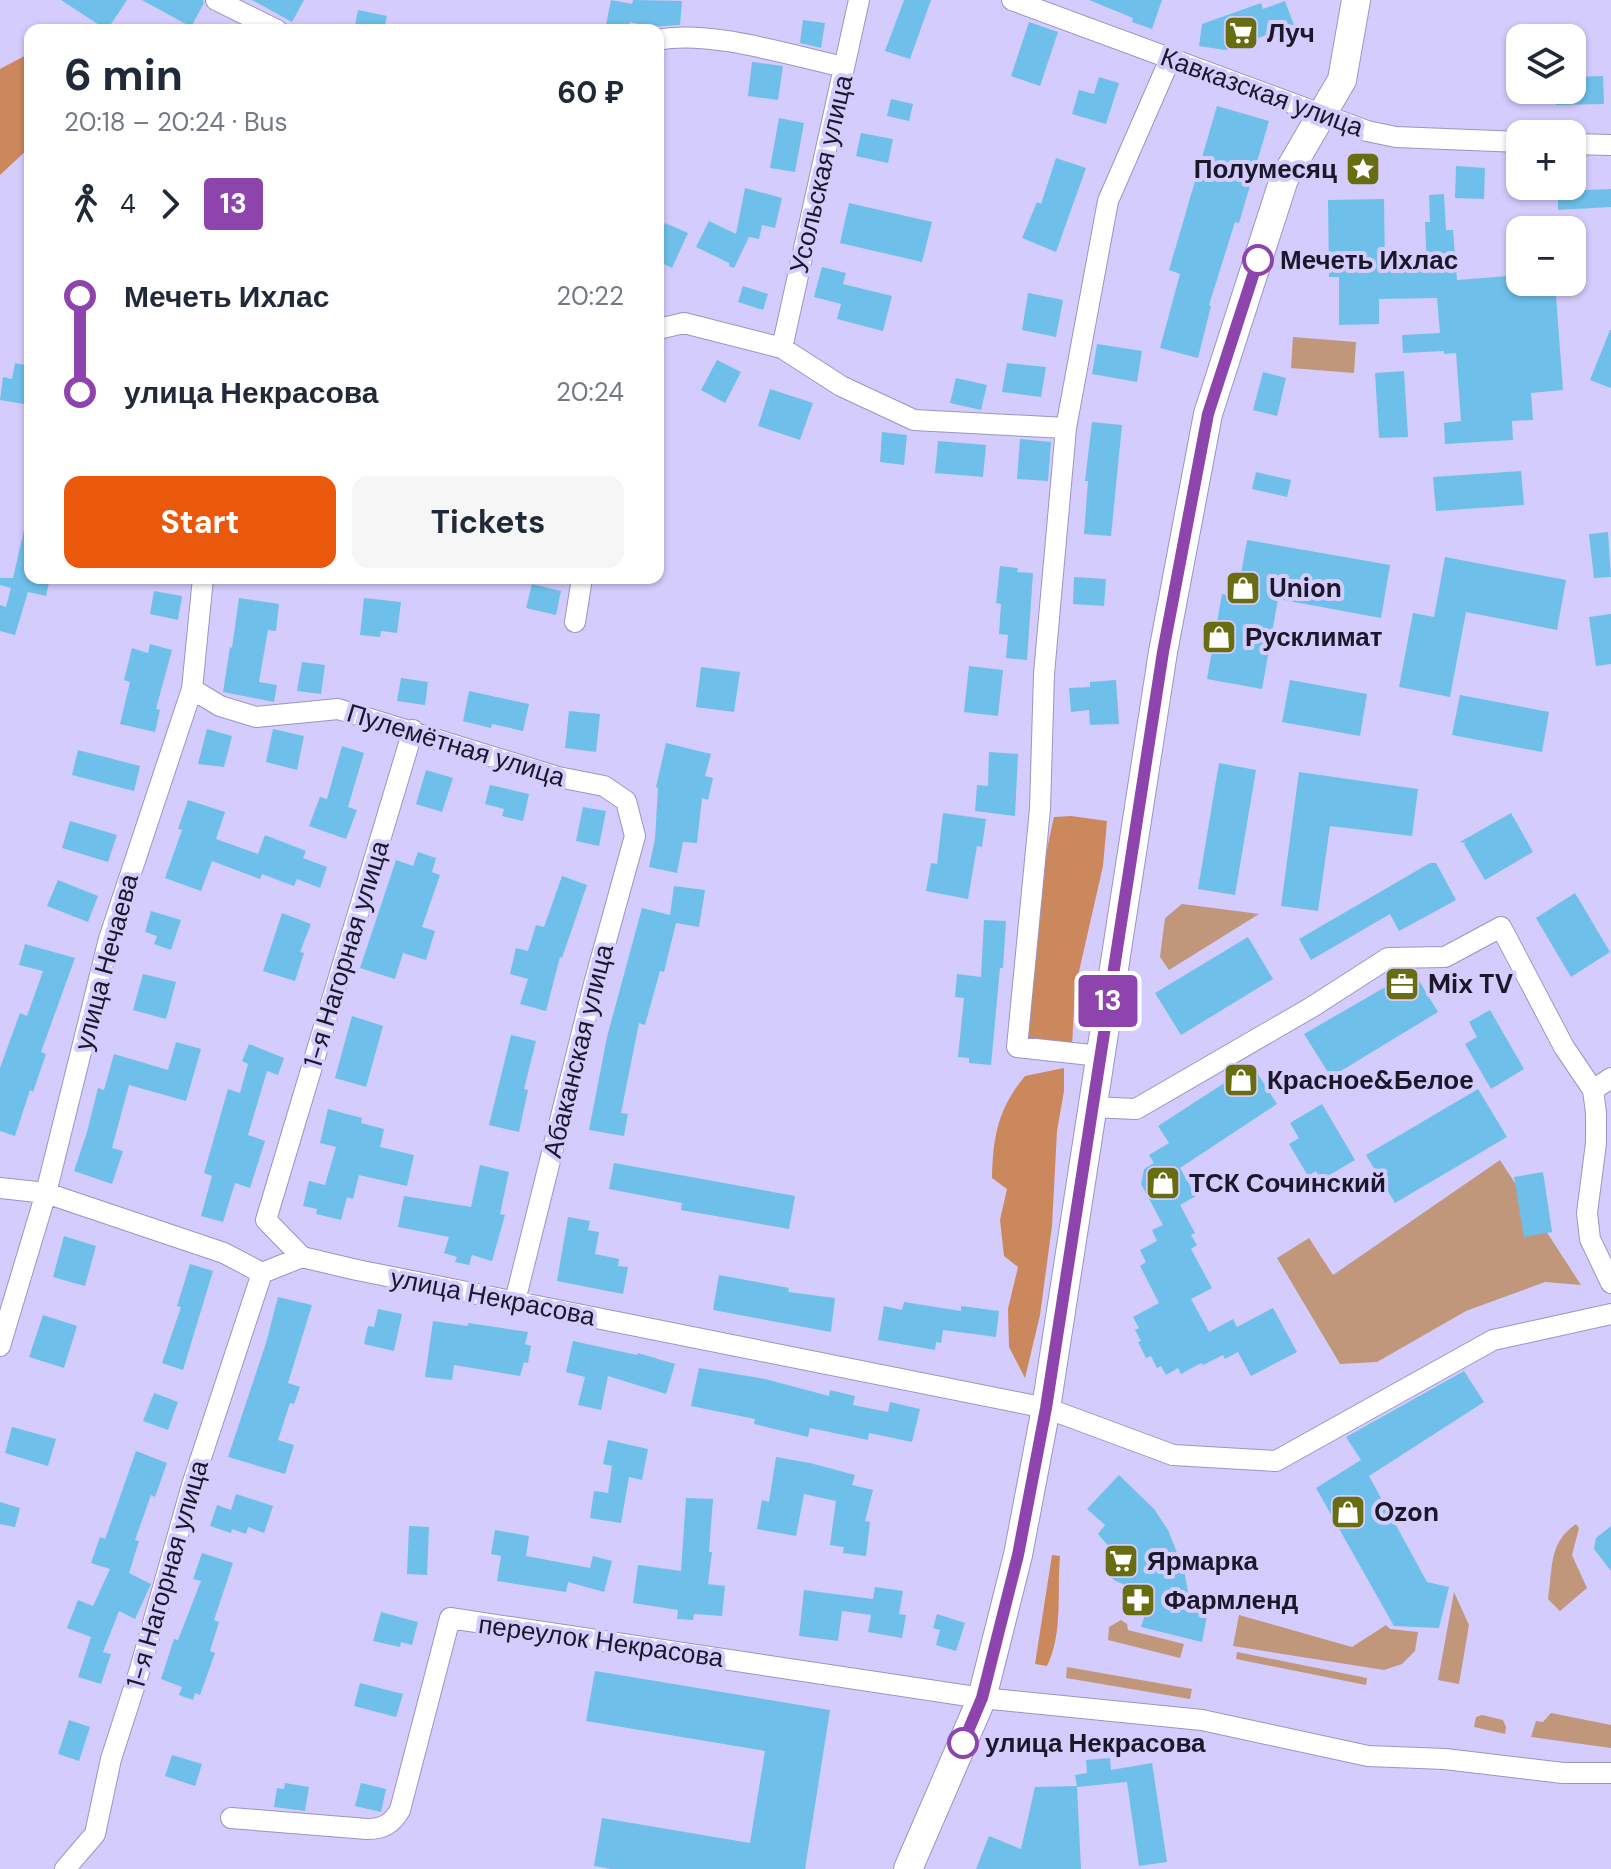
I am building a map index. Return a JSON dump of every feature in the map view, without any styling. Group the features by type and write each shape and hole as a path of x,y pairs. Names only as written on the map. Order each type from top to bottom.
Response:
{"main road":[{"path":"908,1869 982,1698 1018,1555 1046,1408 1163,652 1208,414 1284,179 1342,80 1356,0"}],"street":[{"path":"216,0 265,24"},
{"name":"Усольская улица","path":"782,348 859,0"},
{"name":"Кавказская улица","path":"1012,0 1367,131 1396,137 1506,141"},
{"path":"664,40 726,43 844,67"},
{"path":"1100,1056 1017,1047 1040,809 1044,674 1066,428 1108,201 1170,59"},
{"path":"1586,144 1611,145"},
{"path":"664,328 684,323 782,348 841,386 914,420 1066,428"},
{"name":"улица Нечаева","path":"0,1346 46,1193 109,939 192,689 202,584"},
{"path":"575,622 581,584"},
{"name":"Пулемётная улица","path":"192,689 220,706 256,717 338,709 558,777 604,786 626,801"},
{"name":"1-я Нагорная улица","path":"302,1257 266,1220 413,730"},
{"name":"Абаканская улица","path":"515,1301 594,984 635,836 626,801"},
{"path":"1091,1107 1136,1109 1312,1007 1388,958 1445,957 1501,927 1564,1047 1593,1090 1596,1143 1587,1213 1590,1239 1611,1283"},
{"path":"1593,1090 1611,1078"},
{"path":"0,1188 46,1193 224,1253 262,1273 302,1257"},
{"name":"улица Некрасова","path":"302,1257 1046,1408 1173,1455 1276,1461 1493,1340 1611,1314"},
{"name":"1-я Нагорная улица","path":"65,1869 95,1834 111,1759 192,1485 262,1273"},
{"name":"переулок Некрасова","path":"231,1818 367,1829 378,1829 395,1819 400,1810 450,1618 982,1698"},
{"path":"982,1698 1202,1720 1368,1756 1445,1759 1563,1773 1611,1773"}],"shaded area":[{"path":"24,56 24,153 0,175 0,69"},
{"path":"1293,337 1356,342 1354,373 1291,368"},
{"path":"1054,817 1107,821 1103,866 1075,989 1072,1047 1029,1038 1029,983 1043,871"},
{"path":"1182,904 1259,914 1169,970 1160,957 1165,918"},
{"path":"1064,1068 1052,1226 1040,1315 1025,1378 1009,1347 1008,1309 1018,1267 1004,1256 1000,1220 1007,1189 992,1178 994,1149 1003,1112 1025,1076"},
{"path":"1500,1160 1581,1285 1545,1282 1466,1311 1377,1362 1340,1364 1277,1258 1309,1238 1333,1275"},
{"path":"1576,1524 1579,1528 1572,1555 1587,1588 1560,1611 1548,1599 1553,1557 1561,1539"},
{"path":"1052,1555 1060,1556 1058,1612 1055,1641 1047,1666 1035,1664"},
{"path":"1454,1592 1469,1625 1459,1684 1438,1680"},
{"path":"1239,1615 1352,1647 1386,1625 1390,1629 1418,1632 1415,1651 1402,1664 1384,1670 1233,1646"},
{"path":"1121,1620 1127,1624 1128,1630 1184,1644 1180,1658 1108,1640 1109,1627"},
{"path":"1237,1652 1367,1678 1366,1685 1236,1659"},
{"path":"1067,1667 1192,1689 1190,1699 1066,1678"},
{"path":"1551,1713 1611,1725 1611,1748 1531,1737 1536,1721 1543,1722"},
{"path":"1482,1715 1503,1720 1505,1734 1474,1727 1476,1717"}],"building":[{"path":"61,0 127,0 111,24 98,24"},
{"path":"142,0 203,0 193,24 186,24"},
{"path":"252,0 304,0 292,22"},
{"path":"611,0 632,4 633,0 682,1 680,25 606,24"},
{"path":"904,0 931,0 910,59 885,51"},
{"path":"1089,0 1162,0 1152,29"},
{"path":"1285,1 1294,25 1225,50 1199,46 1202,24 1261,3 1263,9"},
{"path":"358,10 387,16 385,24 355,24"},
{"path":"803,20 825,23 821,48 800,43"},
{"path":"1029,22 1058,32 1040,86 1011,76"},
{"path":"752,62 783,66 778,100 748,96"},
{"path":"1603,76 1604,104 1556,105 1586,104 1586,77"},
{"path":"1099,77 1119,83 1106,124 1072,114 1079,90 1094,94"},
{"path":"891,99 913,104 909,121 887,116"},
{"path":"1217,106 1269,121 1239,223 1235,222 1209,305 1198,358 1160,348 1180,274 1169,270"},
{"path":"779,118 804,123 795,172 770,168"},
{"path":"861,133 893,139 888,163 856,156"},
{"path":"1056,158 1086,168 1056,252 1022,238 1037,202 1041,204"},
{"path":"1456,166 1485,168 1484,199 1455,198"},
{"path":"745,188 782,198 775,228 762,225 759,239 749,237 734,268 696,247 709,221 736,234"},
{"path":"1611,189 1611,207 1558,210 1558,200 1586,200 1586,190"},
{"path":"1444,194 1446,230 1453,230 1457,280 1506,276 1506,296 1556,296 1563,390 1531,393 1533,420 1512,421 1513,440 1445,444 1444,423 1461,421 1456,353 1403,353 1402,335 1440,333 1437,298 1379,299 1379,324 1339,325 1339,277 1329,277 1328,200 1384,199 1385,264 1427,264 1425,222 1430,222 1429,195"},
{"path":"849,203 932,222 922,262 840,243"},
{"path":"665,223 688,233 672,268 664,264"},
{"path":"822,267 846,273 843,284 892,296 883,331 837,319 841,304 814,297"},
{"path":"743,286 768,294 763,310 738,302"},
{"path":"1028,293 1063,300 1056,337 1022,330"},
{"path":"1611,330 1611,388 1590,380"},
{"path":"1097,344 1142,351 1137,382 1092,374"},
{"path":"717,360 741,372 725,403 701,390"},
{"path":"15,363 24,365 24,404 0,400 3,377 12,379"},
{"path":"1007,363 1046,367 1041,397 1002,392"},
{"path":"1404,371 1408,437 1379,438 1375,373"},
{"path":"1263,372 1286,378 1277,416 1253,410"},
{"path":"956,378 987,385 981,410 950,403"},
{"path":"770,389 813,403 800,440 758,426"},
{"path":"1092,422 1122,425 1111,536 1084,534 1088,481 1085,481"},
{"path":"882,432 907,435 904,465 880,462"},
{"path":"1020,439 1051,442 1048,481 1017,479"},
{"path":"938,441 986,445 983,477 935,473"},
{"path":"1521,471 1524,505 1436,511 1433,477"},
{"path":"1256,472 1291,480 1287,497 1252,489"},
{"path":"24,530 24,584 49,584 46,596 28,592 15,635 0,631 0,605 6,607 11,588 0,585 0,578 13,578"},
{"path":"1608,532 1611,577 1594,578 1589,534"},
{"path":"1247,540 1390,565 1381,618 1278,599 1262,689 1207,679 1222,594 1237,597"},
{"path":"1445,557 1566,580 1557,630 1466,612 1450,697 1399,687 1413,613 1434,617"},
{"path":"1000,566 1033,573 1027,660 1006,658 1008,635 999,634 1001,604 996,603"},
{"path":"1074,577 1106,579 1104,606 1073,604"},
{"path":"532,584 561,591 556,615 526,608"},
{"path":"154,591 182,596 178,620 150,614"},
{"path":"239,598 279,604 276,631 268,630 259,682 277,685 274,702 223,692"},
{"path":"364,598 401,602 397,633 381,631 380,637 360,635"},
{"path":"1611,614 1611,664 1596,666 1589,617"},
{"path":"150,644 172,650 156,709 160,710 155,732 120,724 130,682 124,680 132,648 148,653"},
{"path":"302,662 325,665 321,694 297,691"},
{"path":"969,666 1003,670 998,716 964,712"},
{"path":"701,667 740,672 734,712 696,707"},
{"path":"401,678 428,682 425,705 397,701"},
{"path":"1116,680 1119,724 1090,725 1089,710 1071,712 1069,688 1090,687 1090,682"},
{"path":"1290,680 1367,694 1360,736 1282,722"},
{"path":"469,691 529,704 523,731 463,721"},
{"path":"1460,695 1549,712 1542,752 1452,735"},
{"path":"569,711 600,714 596,752 565,748"},
{"path":"207,729 232,736 224,767 198,764"},
{"path":"273,729 304,736 297,770 266,762"},
{"path":"666,743 711,754 705,776 713,778 708,800 702,798 697,843 683,842 677,873 649,867 655,839 656,787"},
{"path":"342,746 364,753 348,807 357,810 346,839 309,826 320,797 327,799"},
{"path":"78,750 140,766 134,791 72,775"},
{"path":"989,752 1018,754 1015,816 975,811 977,785 988,786"},
{"path":"1219,763 1256,770 1235,895 1198,889"},
{"path":"426,770 453,778 442,812 416,804"},
{"path":"1299,772 1418,789 1412,836 1330,826 1318,911 1281,906"},
{"path":"490,785 529,794 523,821 502,816 504,809 485,804"},
{"path":"188,800 225,812 216,839 258,854 265,835 306,851 303,858 327,867 320,888 297,879 294,886 262,874 260,879 212,861 201,891 165,878 182,830 178,829"},
{"path":"583,807 606,811 599,846 576,841"},
{"path":"943,813 986,819 982,847 977,846 968,899 926,891 931,863 937,864"},
{"path":"1511,813 1533,852 1485,880 1466,843 1460,842"},
{"path":"70,821 117,835 108,862 62,848"},
{"path":"418,852 436,858 432,872 440,875 422,927 435,931 426,960 403,953 395,979 360,968 396,860 413,866"},
{"path":"1430,863 1436,863 1456,900 1399,931 1390,914 1311,960 1299,939"},
{"path":"562,876 587,885 560,957 546,1011 520,1004 528,979 510,974 516,948 528,951 536,925 544,927"},
{"path":"58,880 98,896 88,922 47,906"},
{"path":"674,886 705,890 699,927 676,923 664,972 660,971 645,1025 639,1023 621,1113 628,1114 624,1136 589,1130 607,1037 642,908 670,915"},
{"path":"1575,893 1610,952 1571,977 1536,918"},
{"path":"151,911 181,920 171,950 154,944 157,936 145,932"},
{"path":"282,913 311,924 300,952 304,953 295,981 263,971"},
{"path":"984,920 1006,921 991,1065 969,1063 969,1058 958,1057 964,998 955,997 957,974 981,977"},
{"path":"1248,937 1273,979 1181,1035 1155,993"},
{"path":"25,944 75,958 41,1052 46,1054 15,1136 0,1131 0,1068 20,1013 27,1016 43,971 19,965"},
{"path":"1413,971 1438,1012 1331,1077 1304,1034"},
{"path":"143,974 176,982 166,1019 133,1010"},
{"path":"1490,1010 1524,1069 1491,1089 1465,1044 1477,1037 1469,1022"},
{"path":"352,1016 383,1026 366,1087 335,1078"},
{"path":"511,1035 536,1041 524,1089 528,1090 519,1132 489,1125"},
{"path":"176,1042 201,1049 186,1101 129,1085 112,1148 123,1151 112,1184 74,1171 98,1088 104,1090 114,1054 168,1070"},
{"path":"249,1044 284,1058 278,1075 267,1071 248,1135 265,1141 250,1188 235,1183 223,1222 201,1216 212,1176 204,1173 228,1089 240,1093 248,1064 242,1061"},
{"path":"1252,1065 1277,1104 1180,1168 1196,1196 1180,1205 1195,1233 1191,1235 1197,1245 1191,1249 1212,1288 1191,1299 1209,1332 1233,1319 1237,1327 1273,1308 1297,1352 1251,1376 1238,1352 1225,1359 1223,1355 1203,1365 1201,1363 1181,1374 1178,1368 1166,1375 1161,1366 1157,1368 1151,1356 1146,1358 1138,1342 1141,1341 1135,1330 1139,1328 1133,1317 1159,1303 1140,1266 1146,1262 1140,1250 1157,1241 1152,1230 1163,1225 1141,1184 1144,1169 1154,1163 1149,1155 1169,1143 1158,1126"},
{"path":"1478,1089 1507,1137 1395,1203 1366,1155"},
{"path":"1322,1104 1355,1160 1321,1180 1316,1171 1308,1176 1289,1144 1299,1138 1290,1123"},
{"path":"328,1109 362,1118 361,1123 384,1129 380,1147 414,1155 407,1186 359,1175 353,1199 347,1197 341,1220 316,1214 317,1209 303,1206 309,1181 325,1185 336,1147 320,1143"},
{"path":"614,1163 795,1196 789,1229 681,1210 682,1203 609,1189"},
{"path":"480,1165 509,1172 500,1214 505,1215 492,1261 472,1255 469,1265 455,1262 457,1257 444,1253 449,1237 398,1227 404,1196 471,1207"},
{"path":"1543,1172 1552,1232 1524,1237 1514,1177"},
{"path":"568,1217 590,1221 588,1230 599,1232 595,1254 619,1259 618,1266 628,1267 623,1294 557,1281"},
{"path":"64,1236 96,1246 85,1286 53,1277"},
{"path":"190,1264 213,1271 183,1370 162,1363 181,1307 177,1306"},
{"path":"719,1275 789,1288 788,1292 835,1298 831,1332 713,1310"},
{"path":"278,1297 312,1305 288,1383 300,1387 294,1404 290,1403 278,1440 294,1445 285,1474 228,1457"},
{"path":"904,1302 961,1311 961,1306 999,1311 996,1337 943,1330 941,1343 936,1342 935,1350 878,1340 884,1306 902,1310"},
{"path":"378,1309 402,1314 394,1351 364,1344 368,1326 374,1327"},
{"path":"43,1315 77,1326 64,1368 29,1357"},
{"path":"433,1321 528,1332 525,1344 531,1346 528,1363 524,1362 520,1376 454,1365 452,1380 425,1377"},
{"path":"573,1341 638,1353 675,1364 666,1394 608,1376 601,1410 578,1405 585,1377 566,1372"},
{"path":"699,1368 765,1379 829,1396 830,1390 855,1396 853,1405 888,1412 890,1402 920,1409 912,1442 869,1433 868,1440 810,1428 808,1437 754,1424 755,1419 691,1406"},
{"path":"1464,1371 1484,1402 1369,1476 1427,1582 1449,1587 1439,1628 1394,1626 1316,1488 1361,1460 1346,1437"},
{"path":"154,1393 178,1402 168,1430 143,1421"},
{"path":"12,1427 56,1439 48,1466 5,1453"},
{"path":"608,1440 648,1449 642,1480 629,1477 621,1523 590,1518 594,1491 608,1493 612,1466 603,1464"},
{"path":"136,1451 167,1463 155,1497 151,1495 135,1540 139,1541 129,1573 151,1584 135,1619 119,1611 103,1652 111,1654 101,1684 78,1677 91,1637 67,1628 78,1600 93,1606 110,1569 91,1563 100,1537 105,1539"},
{"path":"776,1457 855,1475 852,1485 873,1490 865,1521 870,1522 866,1556 843,1553 844,1547 830,1545 836,1501 804,1494 796,1536 757,1529 762,1500 769,1502"},
{"path":"1119,1475 1154,1509 1168,1530 1184,1570 1189,1597 1210,1600 1202,1642 1141,1627 1145,1615 1129,1611 1127,1586 1114,1580 1104,1565 1110,1548 1098,1534 1105,1525 1087,1509"},
{"path":"236,1494 273,1506 264,1533 248,1527 246,1534 232,1529 231,1533 210,1526 217,1505 231,1510"},
{"path":"686,1498 713,1499 708,1584 725,1586 722,1616 694,1614 693,1620 677,1619 678,1610 633,1603 638,1565 681,1571"},
{"path":"0,1502 20,1508 15,1527 0,1524"},
{"path":"409,1526 429,1527 427,1575 407,1574"},
{"path":"1611,1526 1611,1571 1594,1549 1596,1538"},
{"path":"495,1530 529,1536 526,1556 590,1568 593,1556 612,1561 604,1592 568,1582 566,1592 497,1581 501,1556 491,1554"},
{"path":"202,1553 233,1563 214,1620 219,1622 210,1651 215,1653 200,1695 195,1693 193,1700 179,1695 182,1687 161,1679 174,1639 178,1640 201,1581 193,1579"},
{"path":"875,1587 903,1591 899,1614 906,1615 902,1638 868,1632 871,1615 842,1611 838,1641 799,1636 804,1590 873,1599"},
{"path":"381,1612 418,1622 412,1645 401,1642 400,1647 373,1641"},
{"path":"937,1614 965,1623 956,1651 936,1645 940,1630 933,1628"},
{"path":"595,1671 830,1710 805,1869 611,1869 594,1866 602,1818 750,1843 765,1751 586,1721"},
{"path":"360,1683 403,1694 396,1717 354,1706"},
{"path":"69,1720 90,1727 79,1761 58,1754"},
{"path":"172,1755 202,1764 195,1786 165,1776"},
{"path":"1110,1758 1111,1770 1152,1763 1167,1862 1139,1866 1127,1782 1077,1787 1081,1869 976,1869 989,1836 1021,1849 1035,1787 1077,1786 1075,1775 1087,1773 1086,1760"},
{"path":"285,1783 309,1787 305,1811 274,1807 277,1788 284,1789"},
{"path":"361,1783 386,1789 381,1812 355,1806"}],"bus line":[{"name":"13","path":"963,1743 982,1698 1018,1555 1046,1408 1163,652 1208,414 1258,260"}],"place":[{"name":"Луч","path":"1241,33"},
{"name":"Полумесяц","path":"1363,169"},
{"name":"Мечеть Ихлас","path":"1258,260"},
{"name":"Union","path":"1243,588"},
{"name":"Русклимат","path":"1219,637"},
{"name":"Mix TV","path":"1402,984"},
{"name":"Красное&Белое","path":"1241,1080"},
{"name":"ТСК Сочинский","path":"1163,1183"},
{"name":"Ozon","path":"1348,1512"},
{"name":"Ярмарка","path":"1121,1561"},
{"name":"Фармленд","path":"1138,1600"},
{"name":"улица Некрасова","path":"963,1743"}]}
